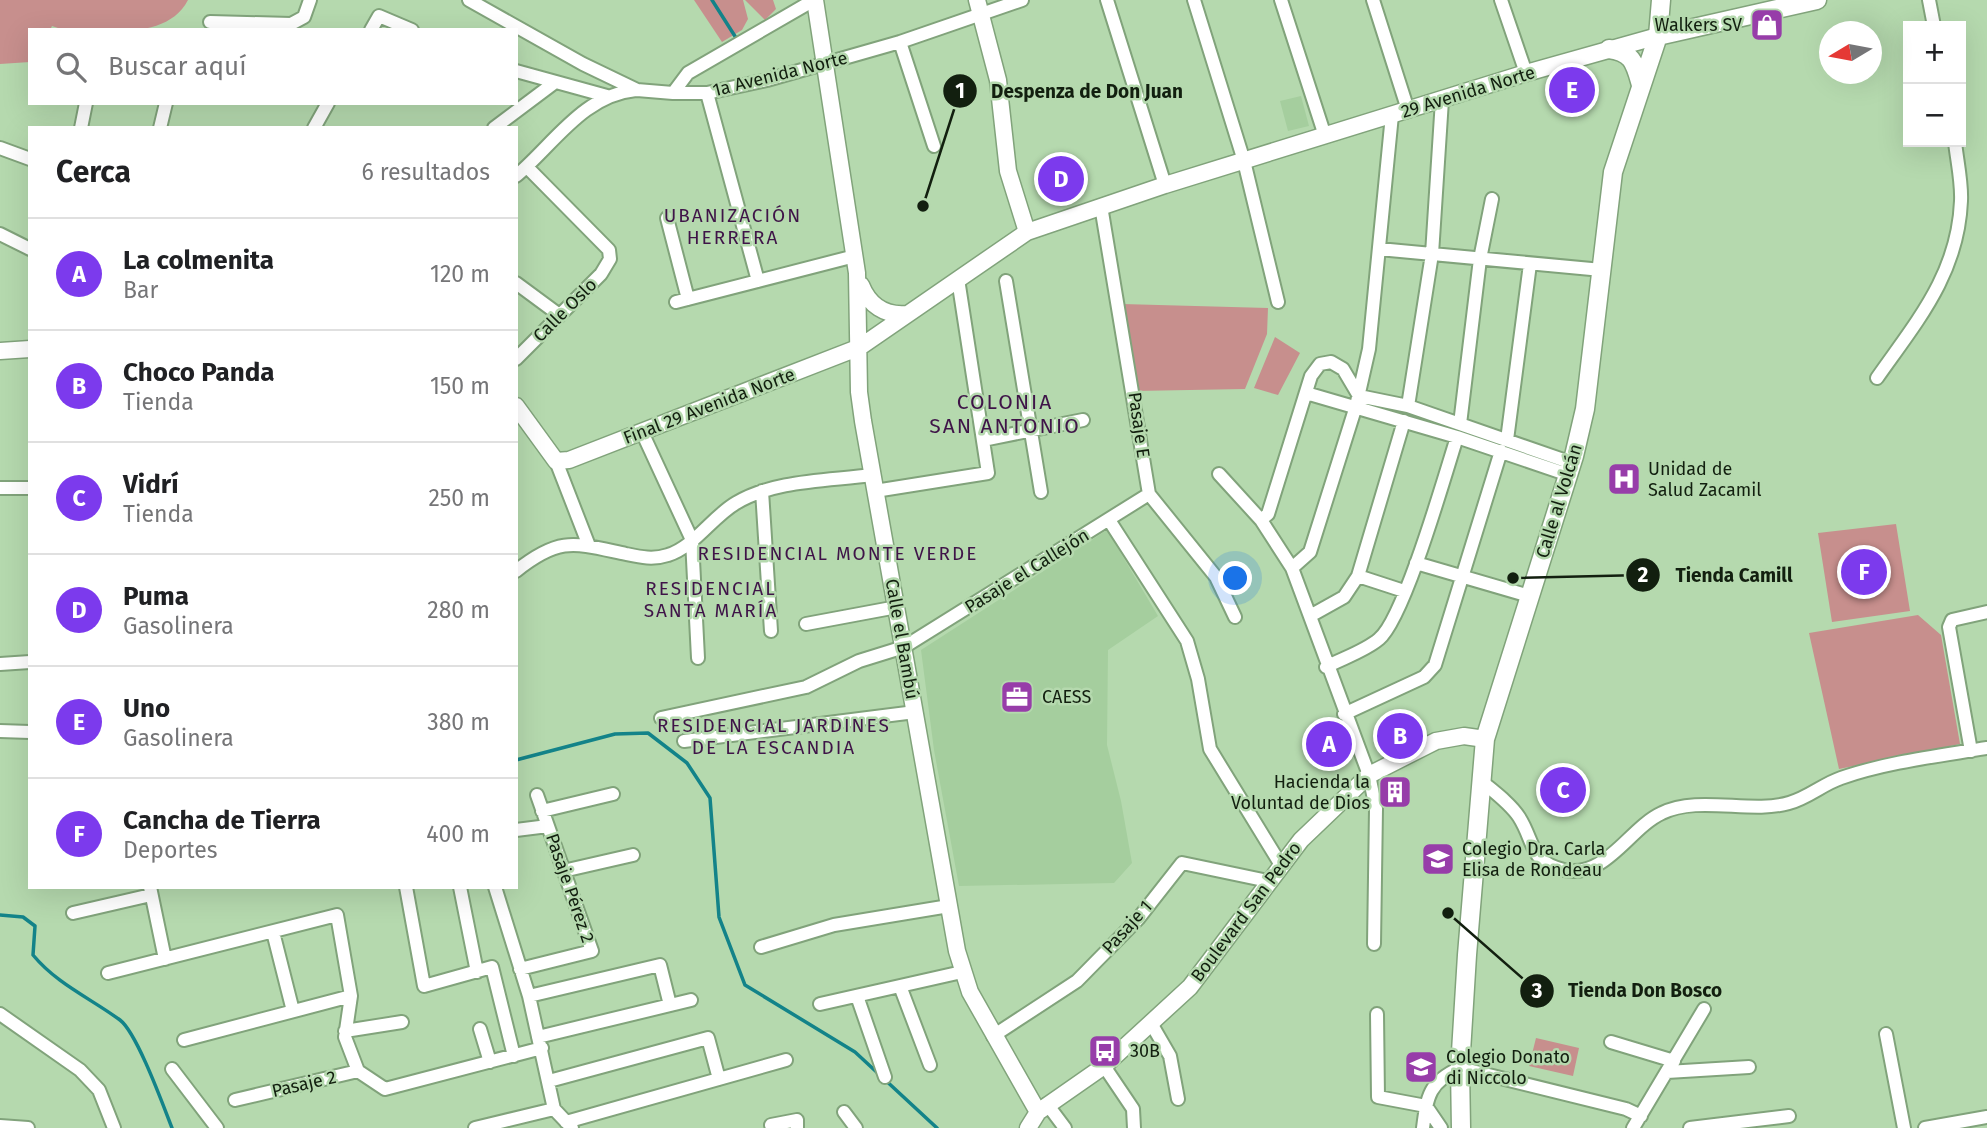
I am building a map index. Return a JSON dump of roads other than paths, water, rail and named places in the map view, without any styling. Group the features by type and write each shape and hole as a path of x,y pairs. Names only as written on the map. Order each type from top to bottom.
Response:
{"main road":[{"name":"Calle al Volcán","path":"1457,1128 1485,739 1571,469 1585,409 1613,172 1658,36 1661,0"},
{"name":"29 Avenida Norte","path":"1658,36 1817,0"},
{"path":"1609,49 1623,50 1631,56 1642,85"}],"street":[{"path":"210,22 291,24 304,17 310,0"},
{"name":"1a Avenida Norte","path":"470,0 583,64 636,90 673,93 707,93 827,63 900,42 979,7 1022,0"},
{"path":"673,93 688,73 814,0"},
{"name":"Calle el Bambú","path":"814,0 827,63 858,272 859,392 873,483 962,972 993,1036 1043,1108"},
{"path":"1107,0 1165,185"},
{"path":"1194,0 1244,161 1278,302"},
{"path":"1281,0 1325,136"},
{"path":"1292,568 1310,552 1357,401 1369,349 1379,249 1400,113 1373,0"},
{"path":"1501,0 1526,73"},
{"path":"1929,0 1933,21"},
{"path":"979,7 998,80 1008,171 1027,232"},
{"path":"372,28 379,16 407,28"},
{"name":"29 Avenida Norte","path":"1027,232 1165,185 1526,73 1658,36"},
{"path":"900,42 934,146"},
{"path":"518,72 607,96"},
{"path":"497,126 554,83"},
{"path":"518,174 579,114 607,96 636,90"},
{"path":"707,93 758,281"},
{"path":"1408,406 1432,254 1442,100"},
{"path":"81,126 86,105"},
{"path":"160,126 166,105"},
{"path":"315,126 327,105"},
{"path":"1877,378 1937,292 1957,242 1962,199 1956,147"},
{"path":"0,148 28,158"},
{"name":"Calle Oslo","path":"518,357 608,266 609,250 527,167"},
{"path":"1460,424 1480,259 1492,199"},
{"name":"Pasaje E","path":"1101,206 1149,495"},
{"path":"667,218 682,300 855,256"},
{"name":"Final 29 Avenida Norte","path":"556,461 569,460 860,347 1027,232"},
{"path":"0,234 28,248"},
{"path":"1379,249 1602,270"},
{"path":"1344,714 1424,677 1435,664 1504,446 1530,264"},
{"path":"858,272 866,299 873,305 898,315 907,314"},
{"path":"518,570 559,544 589,546 653,558 668,555 691,541 732,505 762,491 988,473 958,279"},
{"path":"1006,281 1041,492"},
{"path":"518,284 558,314"},
{"path":"0,351 28,348"},
{"path":"1261,520 1268,514 1311,376 1320,364 1331,362 1343,369 1357,401 1404,421 1457,438 1504,446 1571,469"},
{"path":"1306,393 1408,406 1460,424 1504,446"},
{"path":"518,409 556,461 589,546"},
{"path":"983,440 1083,420"},
{"path":"1310,616 1344,597 1358,576 1404,421"},
{"path":"642,432 691,541 698,658"},
{"path":"1326,667 1379,640 1390,628 1416,563 1457,438"},
{"path":"1219,474 1261,520 1292,568 1326,667 1369,775 1376,809 1374,944"},
{"path":"0,488 28,488"},
{"path":"762,491 771,631"},
{"path":"1149,495 1216,577 1235,617"},
{"name":"Pasaje el Callejón","path":"661,718 806,687 859,661 904,647 1149,495"},
{"path":"1109,520 1187,641 1198,679 1210,749 1281,865"},
{"path":"1416,563 1529,596"},
{"path":"1358,576 1404,591"},
{"path":"806,624 897,607"},
{"path":"1971,751 1949,627 1952,620 1987,612"},
{"path":"0,664 28,662"},
{"path":"684,741 915,712"},
{"path":"0,731 28,732"},
{"name":"Boulevard San Pedro","path":"1028,1128 1043,1108 1104,1066 1152,1025 1190,987 1268,881 1323,815 1369,775 1436,741 1464,736 1485,739"},
{"path":"1480,780 1519,816 1534,852 1543,863 1567,871 1592,867 1604,860 1662,812 1720,805 1787,804 1816,792 1839,778 1987,748"},
{"path":"542,810 613,794"},
{"name":"Pasaje Pérez 2","path":"520,969 592,951 537,795"},
{"path":"518,830 548,826"},
{"path":"564,871 633,855"},
{"name":"Pasaje 1","path":"993,1036 1077,981 1138,919 1182,863 1268,881"},
{"path":"406,889 424,986 492,967 514,1056"},
{"path":"460,889 477,971"},
{"path":"496,889 528,996 554,1109 569,1125 786,1060"},
{"path":"73,914 150,891 165,959"},
{"path":"761,947 834,925 950,906"},
{"path":"108,973 337,915 351,996 345,1031 358,1071"},
{"path":"273,932 293,1011"},
{"path":"528,996 660,965 670,1005"},
{"path":"820,1004 962,972"},
{"path":"900,986 930,1065"},
{"path":"184,1040 351,996"},
{"path":"857,996 885,1077"},
{"name":"Pasaje 2","path":"235,1100 358,1071 385,1089 514,1056 540,1043 691,1000"},
{"path":"1633,1128 1704,1009"},
{"path":"0,1014 80,1070 99,1090 114,1128"},
{"path":"1377,1014 1378,1097 1426,1106 1441,1128"},
{"path":"345,1031 402,1022"},
{"path":"1152,1025 1170,1056 1178,1099"},
{"path":"480,1030 489,1062"},
{"path":"1886,1034 1903,1128"},
{"path":"549,1081 708,1038 719,1079"},
{"path":"1611,1042 1671,1066 1749,1067"},
{"path":"1104,1066 1133,1109 1134,1128"},
{"path":"1423,1128 1426,1106 1434,1083 1460,1068 1626,1109 1641,1116"},
{"path":"172,1069 217,1128"},
{"path":"1043,1108 1065,1128"},
{"path":"475,1128 554,1109"},
{"path":"845,1112 856,1128"},
{"path":"1690,1128 1789,1116"},
{"path":"1925,1128 1987,1117"},
{"path":"771,1125 797,1120 797,1128"},
{"path":"0,1126 28,1128"}],"waterway":[{"path":"712,0 738,41"},
{"path":"518,759 615,734 648,733 687,763 710,798 719,917 745,985 855,1052 937,1128"},
{"path":"0,915 23,917 35,926 33,955 42,965 127,1027 149,1070 172,1128"}],"place":[{"name":"Walkers SV","path":"1767,25"},
{"name":"Uno","path":"1572,90"},
{"name":"Puma","path":"1061,179"},
{"name":"Despenza de Don Juan","path":"923,206"},
{"name":"Unidad de Salud Zacamil","path":"1624,479"},
{"name":"Cancha de Tierra","path":"1864,572"},
{"name":"Tienda Camill","path":"1513,578"},
{"name":"CAESS","path":"1017,697"},
{"name":"Choco Panda","path":"1400,736"},
{"name":"La colmenita","path":"1329,744"},
{"name":"Vidrí","path":"1563,790"},
{"name":"Hacienda la Voluntad de Dios","path":"1395,792"},
{"name":"Colegio Dra. Carla Elisa de Rondeau","path":"1438,859"},
{"name":"Tienda Don Bosco","path":"1448,913"},
{"name":"30B","path":"1105,1051"},
{"name":"Colegio Donato di Niccolo","path":"1421,1067"}],"district":[{"name":"UBANIZACIÓN HERRERA","path":"733,226"},
{"name":"COLONIA SAN ANTONIO","path":"1005,414"},
{"name":"RESIDENCIAL MONTE VERDE","path":"838,553"},
{"name":"RESIDENCIAL SANTA MARÍA","path":"711,599"},
{"name":"RESIDENCIAL JARDINES DE LA ESCANDIA","path":"774,736"}]}
